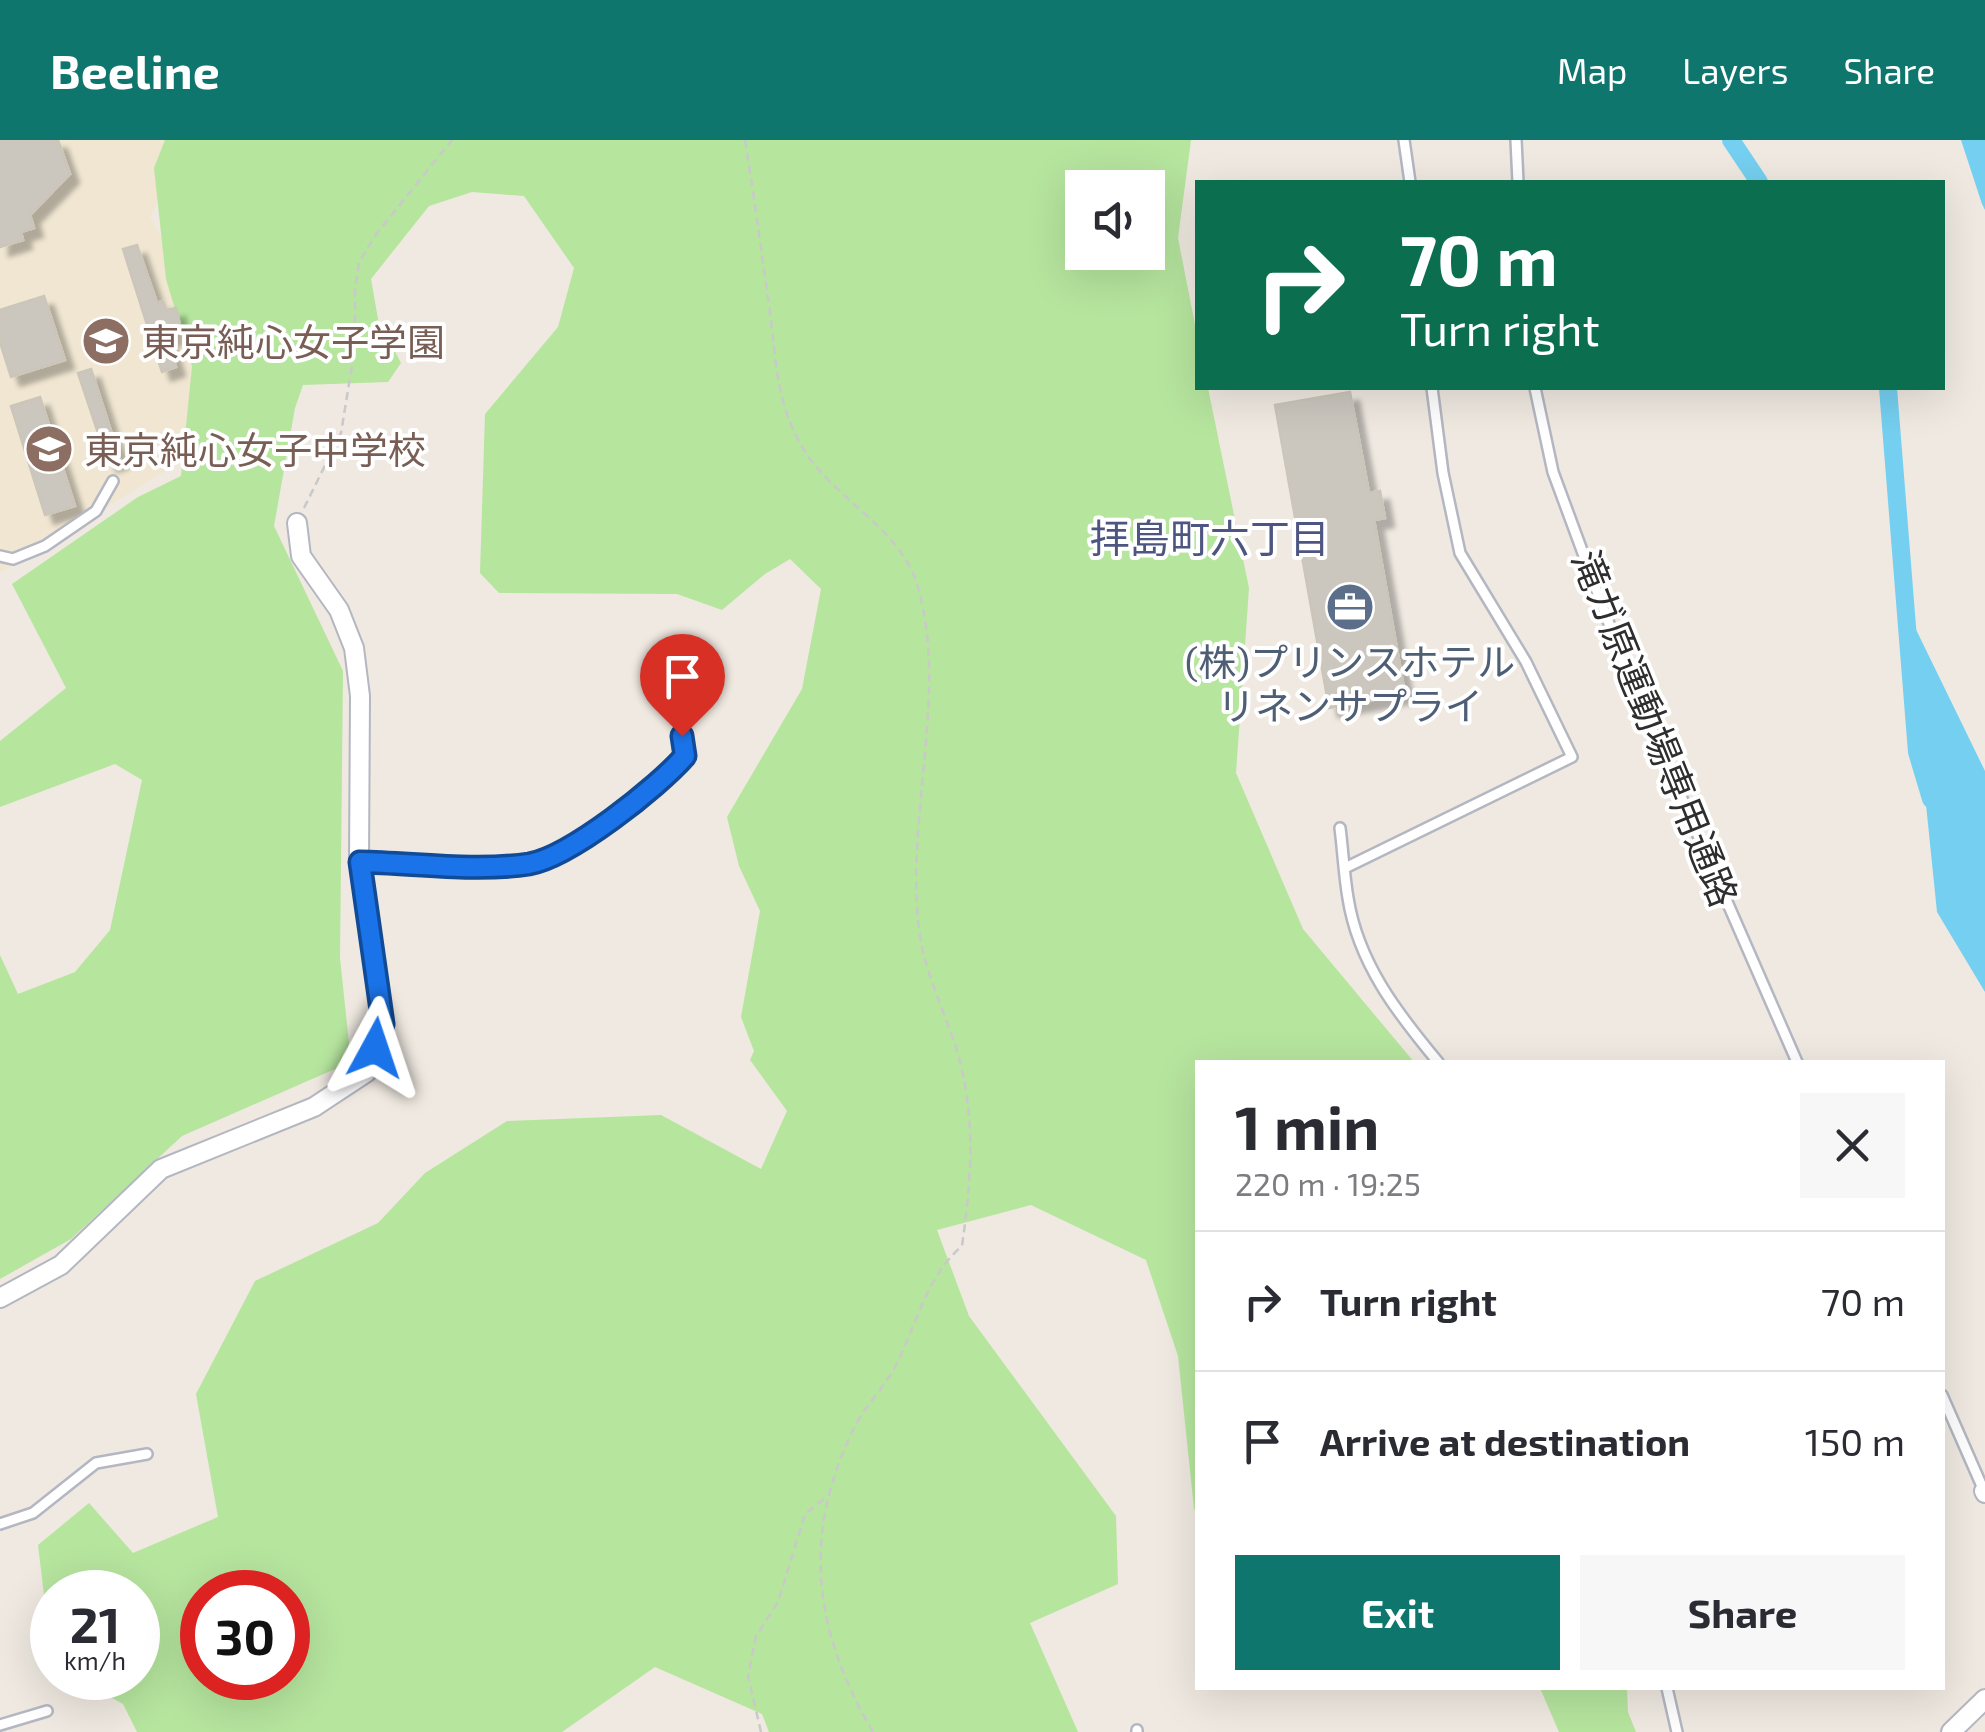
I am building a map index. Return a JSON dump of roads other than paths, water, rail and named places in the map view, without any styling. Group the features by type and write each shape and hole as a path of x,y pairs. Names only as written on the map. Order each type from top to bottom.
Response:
{"street":[{"path":"0,1298 61,1265 161,1169 314,1107 367,1072 383,1024 360,862 360,696 354,648 339,610 301,556 297,523"},
{"path":"360,862 532,864 556,854 662,782 685,756 682,736"},
{"path":"1951,1732 1985,1699"}],"lane":[{"path":"1404,140 1410,180"},
{"path":"1516,140 1518,180"},
{"path":"1345,868 1572,757 1526,662 1460,553 1443,473 1432,390"},
{"name":"滝ガ原運動場専用通路","path":"1535,390 1553,472 1628,675 1797,1060"},
{"path":"0,556 14,559 45,546 96,511 113,481"},
{"path":"1340,828 1351,912 1365,956 1403,1020 1436,1060"},
{"path":"1945,1402 1985,1492"},
{"path":"0,1524 33,1512 96,1463 147,1454"},
{"path":"1667,1690 1677,1732"},
{"path":"0,1725 46,1711"}],"water":[{"path":"1961,140 1985,140 1985,210 1982,204"},
{"path":"1906,609 1985,771 1985,992 1937,912"}],"waterway":[{"path":"1731,140 1758,180"},
{"path":"1888,390 1917,752 1931,799"}],"place":[{"name":"東京純心女子学園","path":"106,341"},
{"name":"東京純心女子中学校","path":"49,449"},
{"name":"(株)プリンスホテル リネンサプライ","path":"1350,607"}],"district":[{"name":"拝島町六丁目","path":"1210,537"}]}
